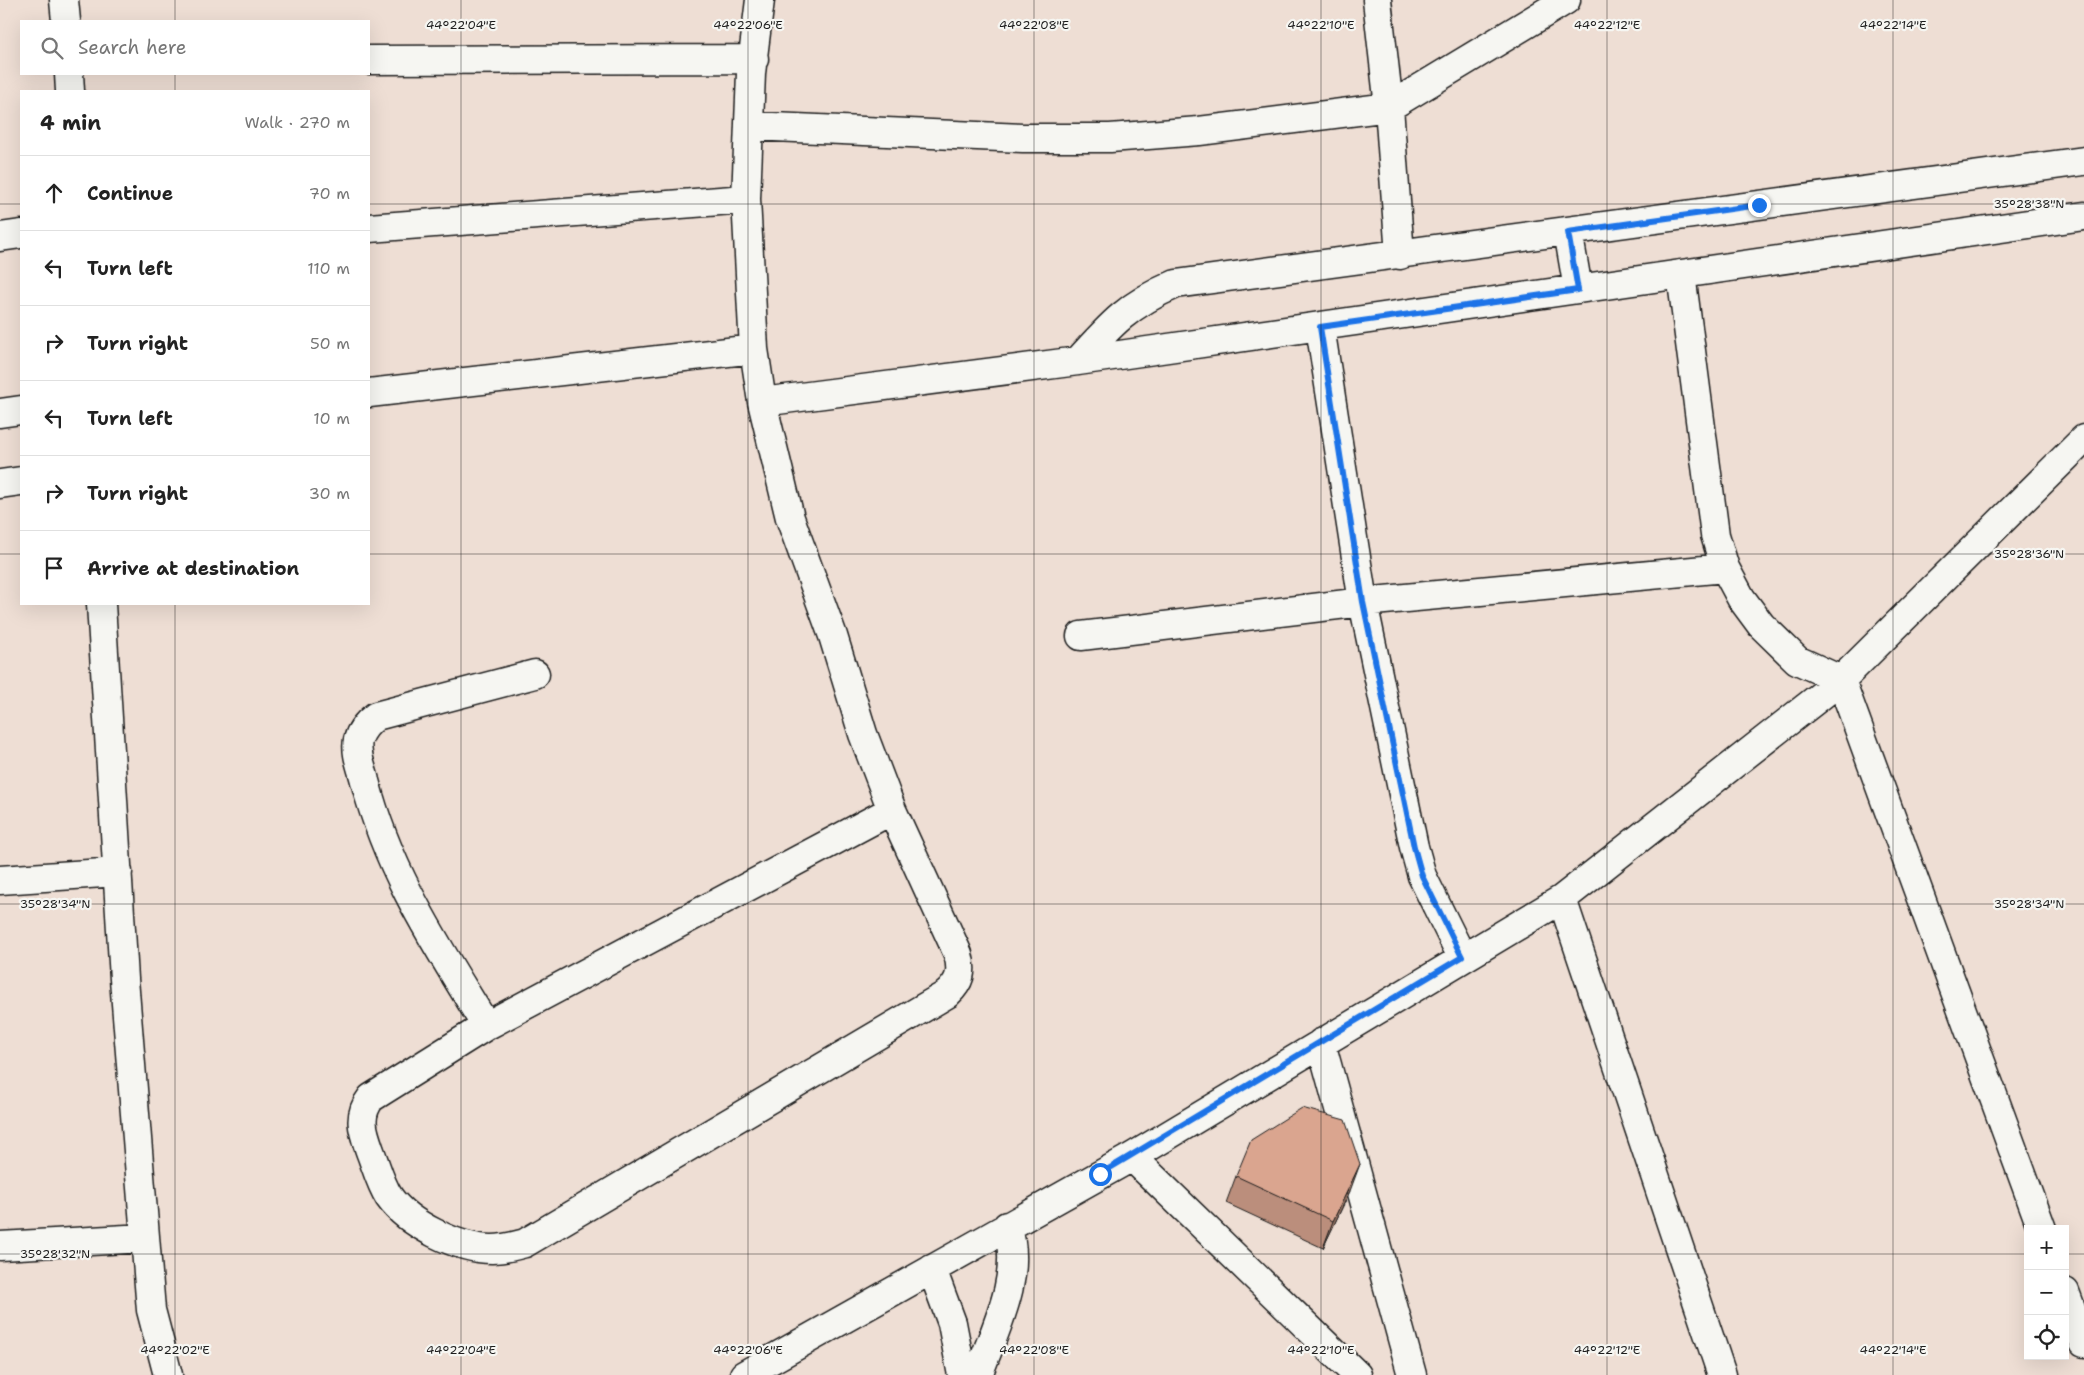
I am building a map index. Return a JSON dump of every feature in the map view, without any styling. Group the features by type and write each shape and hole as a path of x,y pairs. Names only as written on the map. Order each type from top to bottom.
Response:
{"street":[{"path":"64,0 66,20"},
{"path":"760,0 751,73 746,199 754,349 762,402 790,518 833,636 863,734 892,810 958,954 962,966 960,977 955,987 947,994 541,1236 508,1248 473,1248 426,1228 400,1209 381,1182 361,1125 364,1106 371,1098 486,1026 892,810"},
{"path":"1376,0 1389,107 1400,255"},
{"path":"749,126 1023,138 1110,138 1199,131 1389,107 1566,0"},
{"path":"370,60 754,59"},
{"path":"69,75 70,90"},
{"path":"1078,361 1115,320 1148,296 1176,284 2084,161"},
{"path":"370,228 746,199"},
{"path":"762,402 1320,327 2084,216"},
{"path":"1568,232 1578,290"},
{"path":"0,237 20,234"},
{"path":"1681,274 1715,535 1725,568 1741,598 1767,631 1797,660 1841,680 2041,1225"},
{"path":"1320,327 1363,602 1420,869 1462,957"},
{"path":"370,393 754,349"},
{"path":"0,413 20,410"},
{"path":"744,1375 1132,1157 1462,957 1562,899 1841,680 2084,439"},
{"path":"0,484 20,481"},
{"path":"1081,636 1363,602 1725,568"},
{"path":"101,605 118,872 151,1310 168,1375"},
{"path":"486,1026 410,900 389,855 372,808 357,750 358,740 361,730 376,716 535,674"},
{"path":"0,880 118,872"},
{"path":"1562,899 1722,1375"},
{"path":"1321,1043 1412,1375"},
{"path":"1132,1157 1357,1375"},
{"path":"978,1375 1000,1313 1013,1267 1013,1246 1007,1226"},
{"path":"0,1246 145,1238"},
{"path":"932,1269 952,1323 962,1375"},
{"path":"2069,1303 2084,1343"}],"building":[{"path":"1302,1108 1345,1120 1360,1164 1333,1221 1236,1176 1251,1140"}],"route":[{"path":"1100,1174 1148,1147 1462,957 1422,876 1414,847 1363,602 1320,327 1578,290 1568,232 1759,205"}]}
